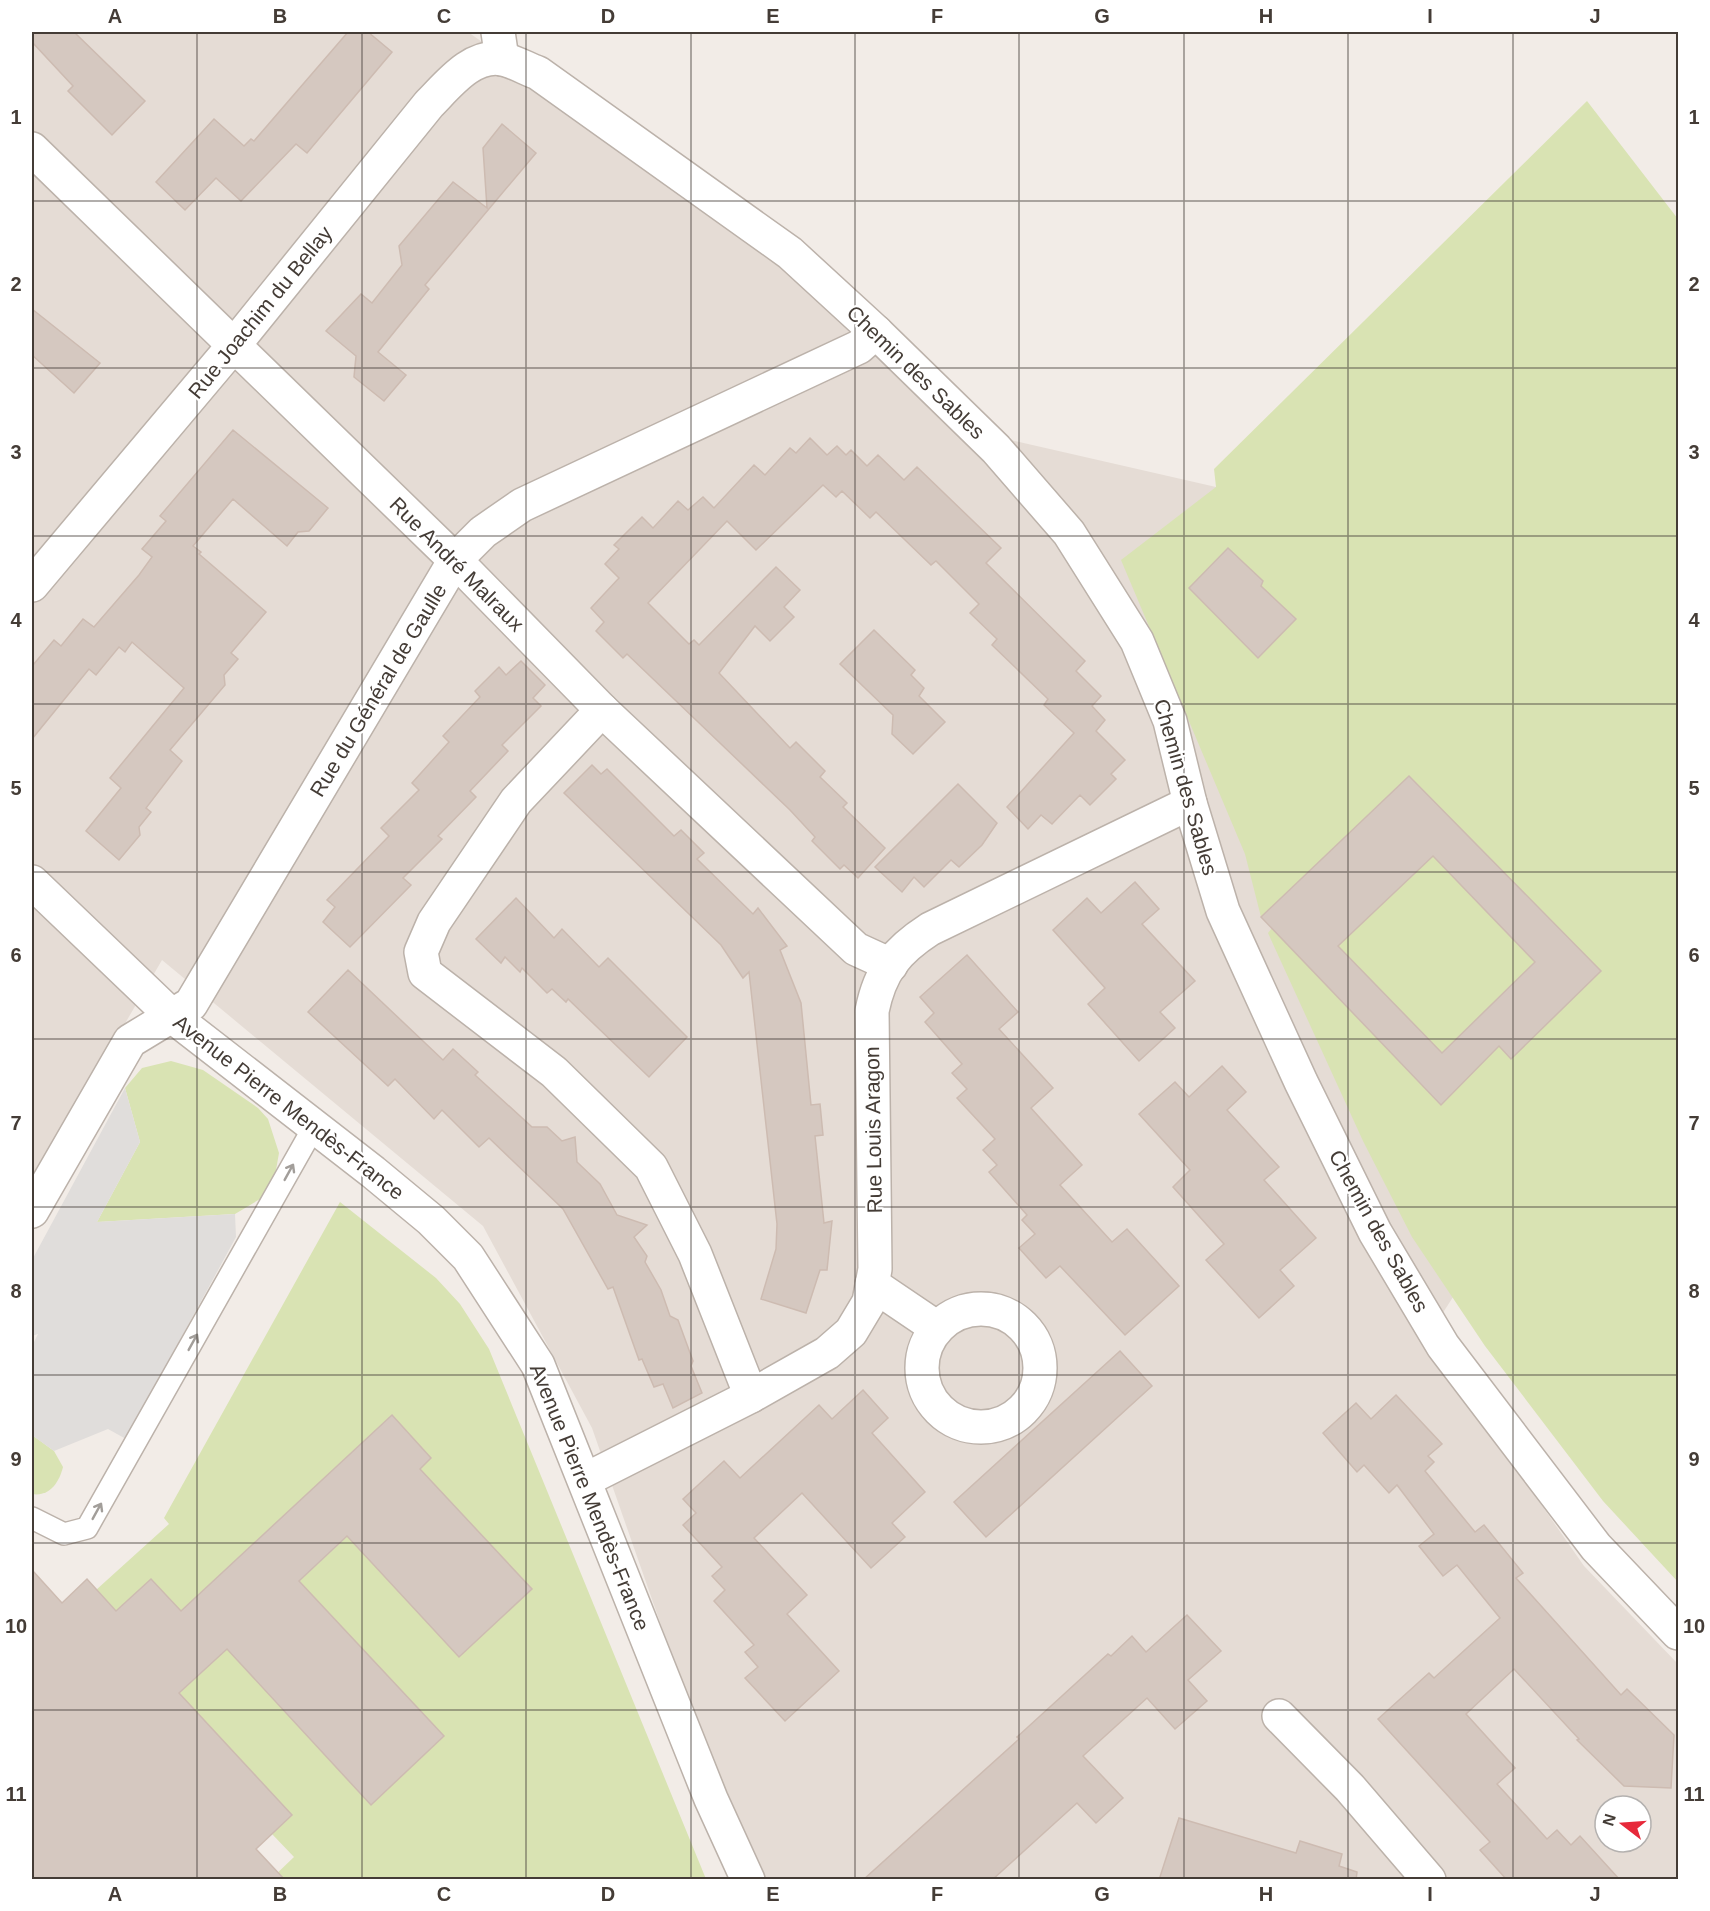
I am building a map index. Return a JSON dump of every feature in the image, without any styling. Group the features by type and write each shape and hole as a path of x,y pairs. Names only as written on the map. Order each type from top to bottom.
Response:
{"street":[{"name":"Chemin des Sables","path":"500,45 780,246 876,332 996,449 1069,533 1137,641 1170,721 1190,803 1223,911 1301,1082 1375,1232 1443,1346 1596,1547 1678,1633"},
{"name":"Rue Joachim du Bellay","path":"32,585 234,345 429,104 462,71 481,61 500,45"},
{"name":"Rue André Malraux","path":"32,149 455,560 602,710 856,949 891,965"},
{"name":"Rue du Général de Gaulle","path":"32,1211 130,1041 191,1004 455,560 483,531 522,505 859,347 876,332"},
{"path":"602,710 516,801 434,922 421,952 425,973 554,1072 651,1167 695,1254 751,1396"},
{"name":"Rue Louis Aragon","path":"585,1480 751,1396 827,1353 851,1332 870,1302 875,1269 872,1011 878,984 905,945 930,929 1190,803"},
{"name":"Avenue Pierre Mendès-France","path":"32,882 172,1016 315,1125 431,1220 468,1257 538,1365 711,1799 748,1880"},
{"path":"872,1284 937,1328"},
{"path":"1279,1716 1350,1788 1429,1880"}],"lane":[{"path":"32,1518 64,1534 87,1528 315,1125"}],"shaded area":[{"path":"32,32 468,32 888,330 1002,438 1216,487 1678,948 1426,1339 1584,1566 1678,1664 1678,1879 750,1879 592,1428 483,1226 162,960 32,1183"},
{"path":"125,1088 140,1142 97,1222 235,1214 236,1237 126,1439 108,1429 54,1451 32,1435 32,1346 38,1334 32,1336 32,1260"}],"green space":[{"path":"1587,101 1678,219 1678,1582 1603,1501 1485,1346 1412,1237 1363,1141 1268,933 1272,928 1261,917 1245,854 1121,560 1216,487 1214,469"},
{"path":"171,1061 203,1070 258,1108 268,1119 279,1153 270,1185 260,1199 235,1214 97,1222 140,1142 125,1088 142,1068"},
{"path":"340,1202 436,1278 460,1304 489,1349 706,1879 271,1879 294,1857 272,1834 172,1700 431,1458 392,1415 188,1605 188,1619 151,1580 116,1611 96,1590 169,1524 164,1518"},
{"path":"32,1435 54,1451 63,1467 52,1488 38,1494 32,1494"}],"building":[{"path":"32,32 74,32 145,101 112,135 68,91 73,86 32,42"},
{"path":"348,32 368,32 392,52 307,153 296,144 241,201 216,178 185,210 156,182 214,119 244,146 251,139 254,141"},
{"path":"502,124 536,153 425,285 429,289 378,352 406,375 384,401 354,377 356,356 326,331 361,294 372,303 402,265 399,246 453,182 487,208 483,148"},
{"path":"32,309 100,363 74,393 32,355"},
{"path":"233,430 328,508 309,531 298,532 287,546 233,499 193,546 201,552 199,554 266,612 231,653 238,659 224,675 225,685 170,750 182,761 146,808 151,812 139,827 140,835 119,860 86,831 121,788 110,778 184,688 132,642 125,652 119,647 96,675 89,669 32,739 33,665 54,640 61,646 83,619 94,627 139,575 152,557 142,549 166,521 160,516"},
{"path":"810,438 827,455 837,446 846,455 851,450 867,466 878,455 904,480 917,467 1001,548 986,563 1085,661 1076,671 1101,696 1092,706 1105,720 1096,731 1125,760 1111,774 1116,779 1090,805 1080,795 1052,824 1041,815 1028,829 1007,807 1074,733 1044,705 1048,699 992,645 997,639 970,613 979,604 936,561 931,565 876,512 870,518 842,491 836,497 823,485 756,550 727,521 648,603 689,644 694,640 699,645 776,567 800,590 784,607 794,617 770,641 755,626 719,673 790,748 796,742 825,771 820,777 847,803 843,807 885,848 858,878 844,865 840,869 812,841 815,837 790,810 627,654 623,658 596,631 604,622 591,608 619,578 605,564 619,549 614,545 642,517 653,528 678,501 688,510 703,497 714,508 754,465 765,475 790,448 796,453"},
{"path":"1228,548 1263,581 1261,586 1296,619 1258,658 1189,588"},
{"path":"874,630 915,670 911,675 924,688 919,696 945,722 913,754 892,734 893,715 840,664"},
{"path":"521,661 545,685 533,698 541,706 502,745 508,751 470,791 476,797 438,836 442,839 403,878 411,885 350,947 323,922 335,907 327,900 389,836 381,828 419,790 412,783 449,742 443,736 480,697 475,691 499,667 506,675"},
{"path":"592,765 601,774 607,769 674,836 681,830 704,853 697,859 753,914 758,908 787,946 780,950 801,1003 811,1105 820,1104 823,1135 815,1136 824,1223 832,1221 827,1270 820,1270 806,1313 761,1299 776,1249 777,1224 749,972 743,978 721,945 564,793"},
{"path":"1409,776 1601,971 1511,1059 1499,1046 1441,1105 1261,917","holes":["1433,856 1535,962 1442,1053 1338,946"]},
{"path":"958,784 997,823 982,845 959,867 951,860 924,887 914,877 902,892 875,867"},
{"path":"1135,882 1159,909 1142,924 1195,981 1160,1012 1175,1028 1139,1061 1088,1004 1105,988 1053,930 1087,898 1101,913"},
{"path":"516,898 554,938 562,929 599,967 608,958 687,1037 649,1077 568,999 566,1002 552,989 547,993 522,968 520,972 505,957 501,963 476,939"},
{"path":"967,955 1018,1012 999,1029 1053,1088 1031,1108 1082,1165 1060,1185 1112,1242 1127,1229 1179,1286 1125,1335 1060,1266 1046,1278 1019,1248 1035,1234 1022,1220 1027,1215 989,1172 997,1165 983,1150 995,1139 957,1098 967,1089 952,1073 962,1064 925,1022 934,1013 920,997"},
{"path":"348,970 443,1060 453,1049 478,1072 475,1075 532,1127 547,1127 562,1141 575,1137 577,1162 600,1184 617,1215 647,1225 634,1237 647,1256 645,1262 661,1290 670,1316 678,1320 693,1361 691,1366 702,1393 673,1408 663,1384 654,1387 642,1359 639,1360 613,1287 608,1289 563,1209 489,1138 479,1147 442,1110 434,1119 395,1079 388,1086 308,1012"},
{"path":"1222,1066 1246,1092 1227,1110 1279,1167 1264,1180 1316,1238 1280,1270 1294,1286 1259,1318 1206,1260 1224,1244 1173,1187 1190,1170 1139,1114 1175,1082 1189,1097"},
{"path":"1120,1351 1152,1386 986,1537 954,1502"},
{"path":"863,1390 888,1418 872,1433 925,1492 892,1523 905,1537 871,1568 802,1493 754,1538 807,1595 787,1614 839,1671 785,1721 745,1678 758,1667 745,1652 754,1645 714,1601 725,1590 712,1576 722,1567 683,1525 696,1513 683,1499 724,1461 740,1478 819,1405 832,1419"},
{"path":"1396,1395 1442,1444 1428,1456 1434,1462 1425,1471 1475,1532 1484,1525 1523,1573 1516,1578 1621,1695 1627,1689 1674,1735 1671,1788 1624,1786 1577,1740 1579,1739 1514,1669 1466,1714 1515,1768 1497,1784 1547,1839 1557,1830 1571,1845 1580,1836 1593,1850 1593,1854 1596,1854 1620,1880 1507,1880 1480,1850 1490,1842 1378,1719 1429,1673 1434,1678 1500,1618 1457,1565 1443,1576 1419,1546 1434,1534 1397,1485 1389,1493 1364,1465 1357,1472 1323,1433 1356,1403 1371,1419"},
{"path":"392,1415 431,1458 420,1469 532,1589 459,1657 347,1536 299,1581 444,1736 371,1805 227,1649 179,1693 292,1815 256,1849 285,1880 32,1880 32,1570 62,1603 87,1579 116,1611 151,1579 181,1611"},
{"path":"1187,1615 1221,1651 1188,1680 1207,1701 1175,1729 1147,1698 1083,1756 1123,1798 1096,1823 1077,1803 992,1880 863,1880 1019,1739 1017,1737 1108,1654 1111,1656 1132,1636 1146,1652"},
{"path":"1179,1818 1296,1853 1300,1841 1342,1854 1339,1866 1357,1872 1356,1880 1159,1880"}]}
